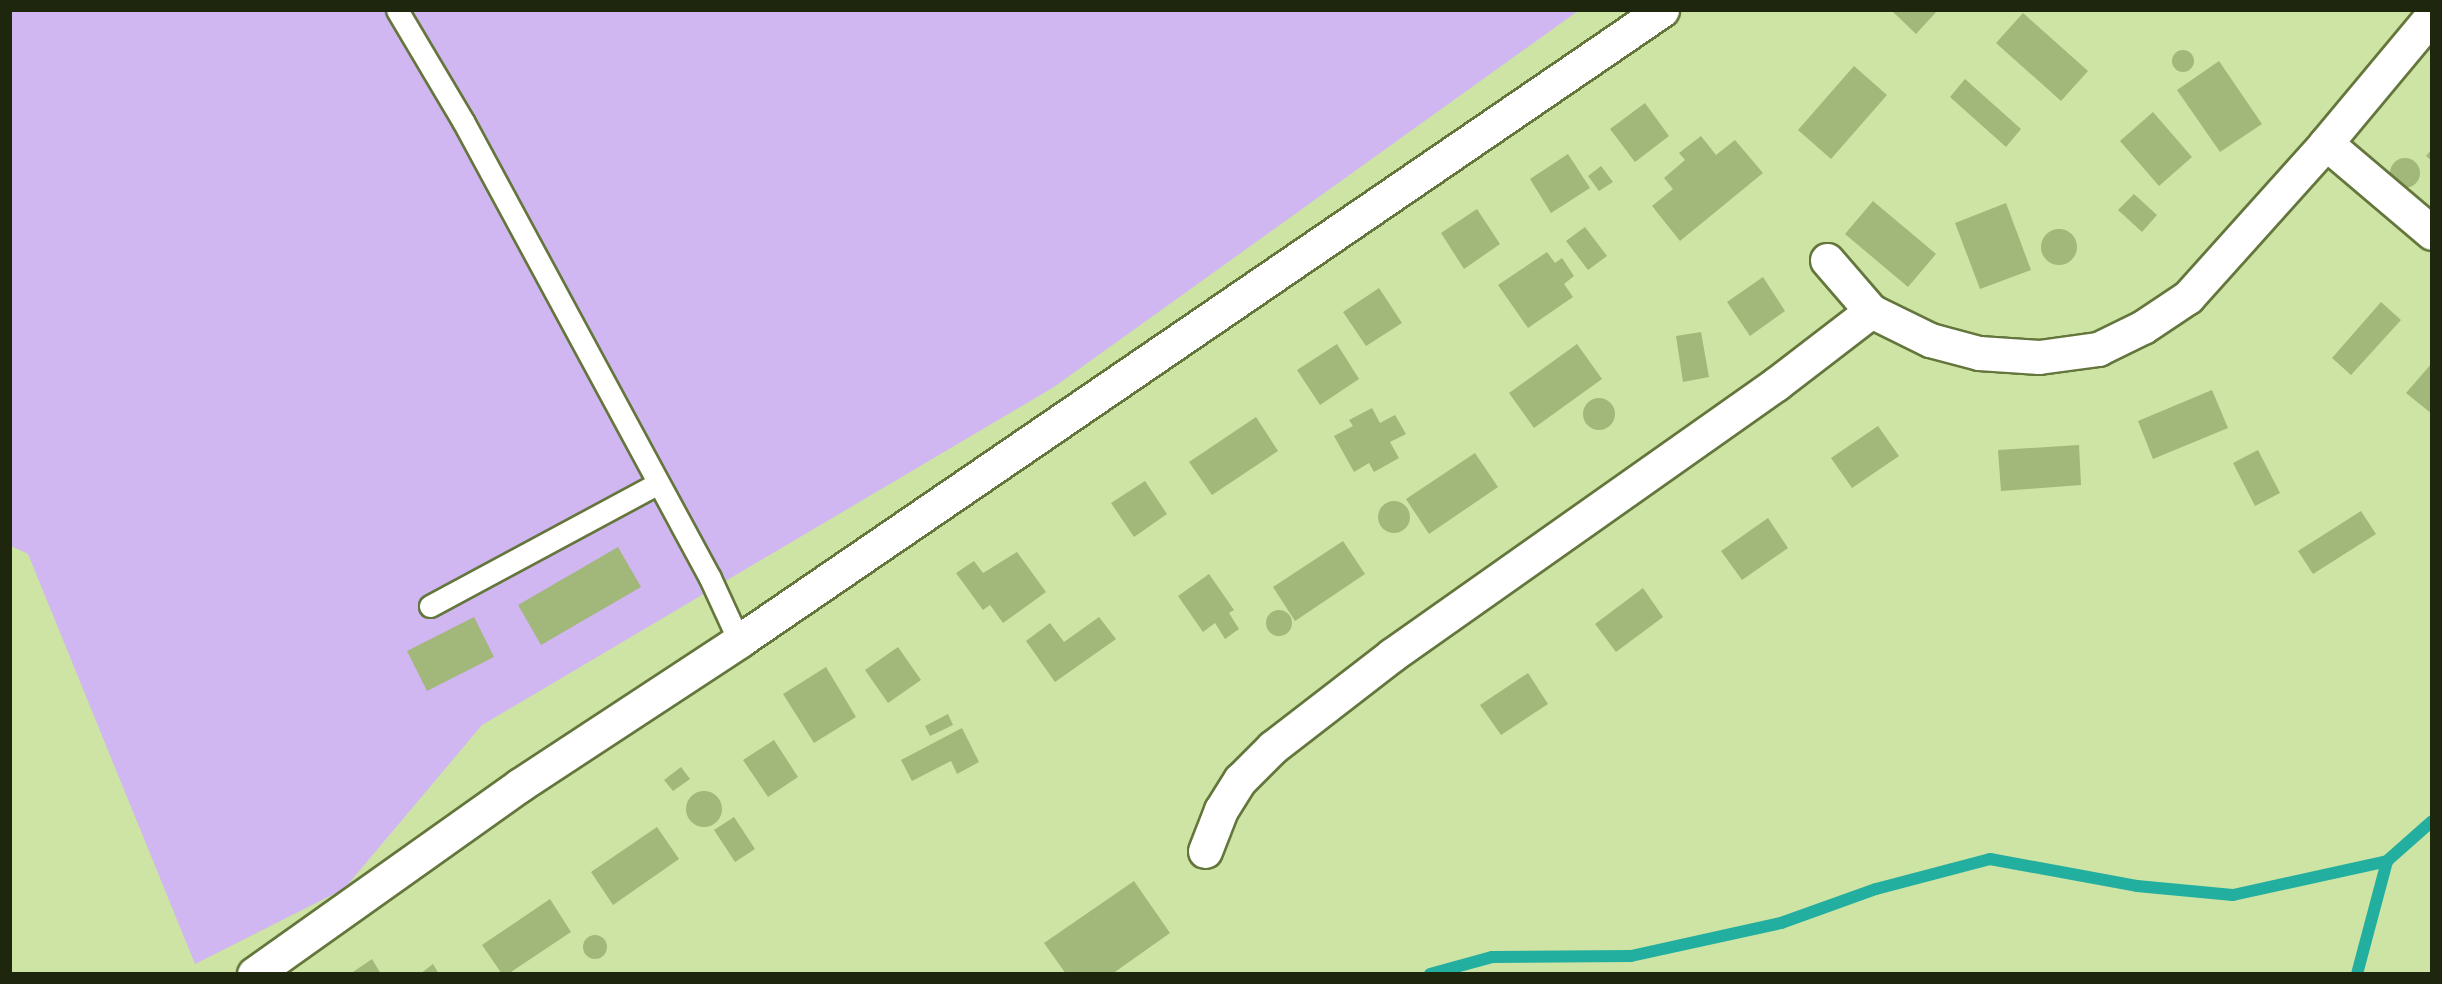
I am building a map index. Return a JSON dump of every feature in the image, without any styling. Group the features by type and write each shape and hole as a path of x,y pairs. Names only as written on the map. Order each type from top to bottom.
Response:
{"street":[{"path":"255,974 520,785 739,641 1662,10"},
{"path":"1827,260 1871,311 1930,340 1979,353 2038,357 2098,349 2143,327 2188,297 2326,143 2432,16"},
{"path":"2326,143 2432,233"},
{"path":"1205,851 1221,810 1240,780 1273,747 1392,655 1776,384 1871,311"}],"lane":[{"path":"397,10 463,122 657,484 710,578 739,641"},
{"path":"430,606 657,484"}],"shaded area":[{"path":"11,11 1578,11 1054,387 482,725 344,889 195,964 28,554 11,546"}],"building":[{"path":"1891,10 1938,10 1916,34"},
{"path":"2023,13 2088,71 2061,101 1996,43"},
{"path":"2183,50 2193,57 2194,61 2187,71 2183,72 2173,65 2172,61 2179,51"},
{"path":"2219,61 2262,124 2220,152 2177,90"},
{"path":"1854,66 1887,95 1831,159 1798,130"},
{"path":"1965,79 2021,129 2006,147 1950,97"},
{"path":"1645,103 1669,136 1635,162 1610,129"},
{"path":"2153,112 2192,157 2159,186 2120,141"},
{"path":"1701,136 1716,155 1735,140 1763,173 1680,241 1652,206 1673,189 1664,178 1685,160 1679,153"},
{"path":"2432,149 2432,161 2426,156"},
{"path":"1568,154 1590,188 1551,213 1530,179"},
{"path":"2405,158 2416,162 2420,173 2416,184 2405,188 2394,184 2390,173 2394,162"},
{"path":"1601,166 1613,182 1599,191 1588,176"},
{"path":"2134,194 2157,215 2142,232 2118,210"},
{"path":"1873,201 1936,254 1908,287 1845,234"},
{"path":"2006,203 2031,270 1980,289 1955,223"},
{"path":"1477,209 1500,244 1464,269 1441,233"},
{"path":"1585,227 1607,256 1588,270 1566,241"},
{"path":"2059,229 2072,234 2077,247 2072,260 2059,265 2046,260 2041,247 2046,234"},
{"path":"1547,252 1555,263 1562,258 1574,276 1564,284 1573,297 1528,328 1498,285"},
{"path":"1763,277 1785,311 1750,336 1727,302"},
{"path":"1379,288 1402,323 1366,346 1343,312"},
{"path":"2381,302 2401,320 2351,375 2332,358"},
{"path":"1701,332 1709,377 1683,382 1676,336"},
{"path":"1337,344 1359,379 1320,405 1297,370"},
{"path":"1577,344 1602,379 1534,428 1509,393"},
{"path":"2432,363 2432,414 2406,393"},
{"path":"2212,390 2228,428 2153,459 2138,421"},
{"path":"1599,398 1610,403 1615,414 1610,425 1599,430 1588,425 1583,414 1588,403"},
{"path":"1372,408 1380,423 1395,415 1406,434 1390,442 1399,458 1374,472 1369,463 1354,472 1334,436 1353,426 1349,420"},
{"path":"1256,417 1278,451 1212,495 1189,462"},
{"path":"1878,426 1899,456 1852,488 1831,458"},
{"path":"2079,445 2081,485 2001,491 1998,450"},
{"path":"2258,450 2280,493 2255,506 2233,463"},
{"path":"1475,453 1498,487 1429,534 1406,499"},
{"path":"1145,481 1167,514 1134,537 1111,503"},
{"path":"1394,501 1405,506 1410,517 1405,528 1394,533 1383,528 1378,517 1383,506"},
{"path":"2361,511 2376,534 2313,574 2298,551"},
{"path":"1768,518 1788,548 1742,580 1721,551"},
{"path":"1343,541 1365,574 1295,621 1273,587"},
{"path":"618,547 641,587 541,645 518,605"},
{"path":"1017,552 1046,592 1003,623 990,605 983,610 956,573 974,561 983,573"},
{"path":"1209,574 1234,610 1229,613 1239,629 1225,639 1215,623 1203,632 1178,596"},
{"path":"1643,588 1663,617 1616,652 1595,624"},
{"path":"1279,610 1288,614 1292,623 1288,632 1279,636 1270,632 1266,623 1270,614"},
{"path":"474,617 494,657 427,691 407,651"},
{"path":"1099,617 1116,639 1055,682 1026,641 1050,623 1064,642"},
{"path":"898,647 921,680 888,703 865,670"},
{"path":"826,667 856,717 814,743 783,694"},
{"path":"1528,673 1548,704 1501,735 1480,705"},
{"path":"948,714 953,725 930,736 925,726"},
{"path":"962,728 979,762 957,774 951,761 912,781 901,760"},
{"path":"774,740 798,777 768,797 743,760"},
{"path":"681,767 690,779 673,791 664,780"},
{"path":"704,791 717,796 722,809 717,822 704,827 691,822 686,809 691,796"},
{"path":"734,817 755,849 735,862 714,830"},
{"path":"657,827 679,859 613,905 591,872"},
{"path":"1134,881 1170,933 1112,974 1066,974 1044,943"},
{"path":"550,899 571,932 508,974 502,974 482,945"},
{"path":"595,935 604,938 607,947 604,956 595,959 586,956 583,947 586,938"},
{"path":"372,959 381,974 350,974"},
{"path":"433,964 439,974 420,974"}],"waterway":[{"path":"2357,974 2387,861 2432,821"},
{"path":"1430,974 1492,957 1631,956 1781,923 1876,889 1990,859 2137,886 2233,895 2387,861"}]}
